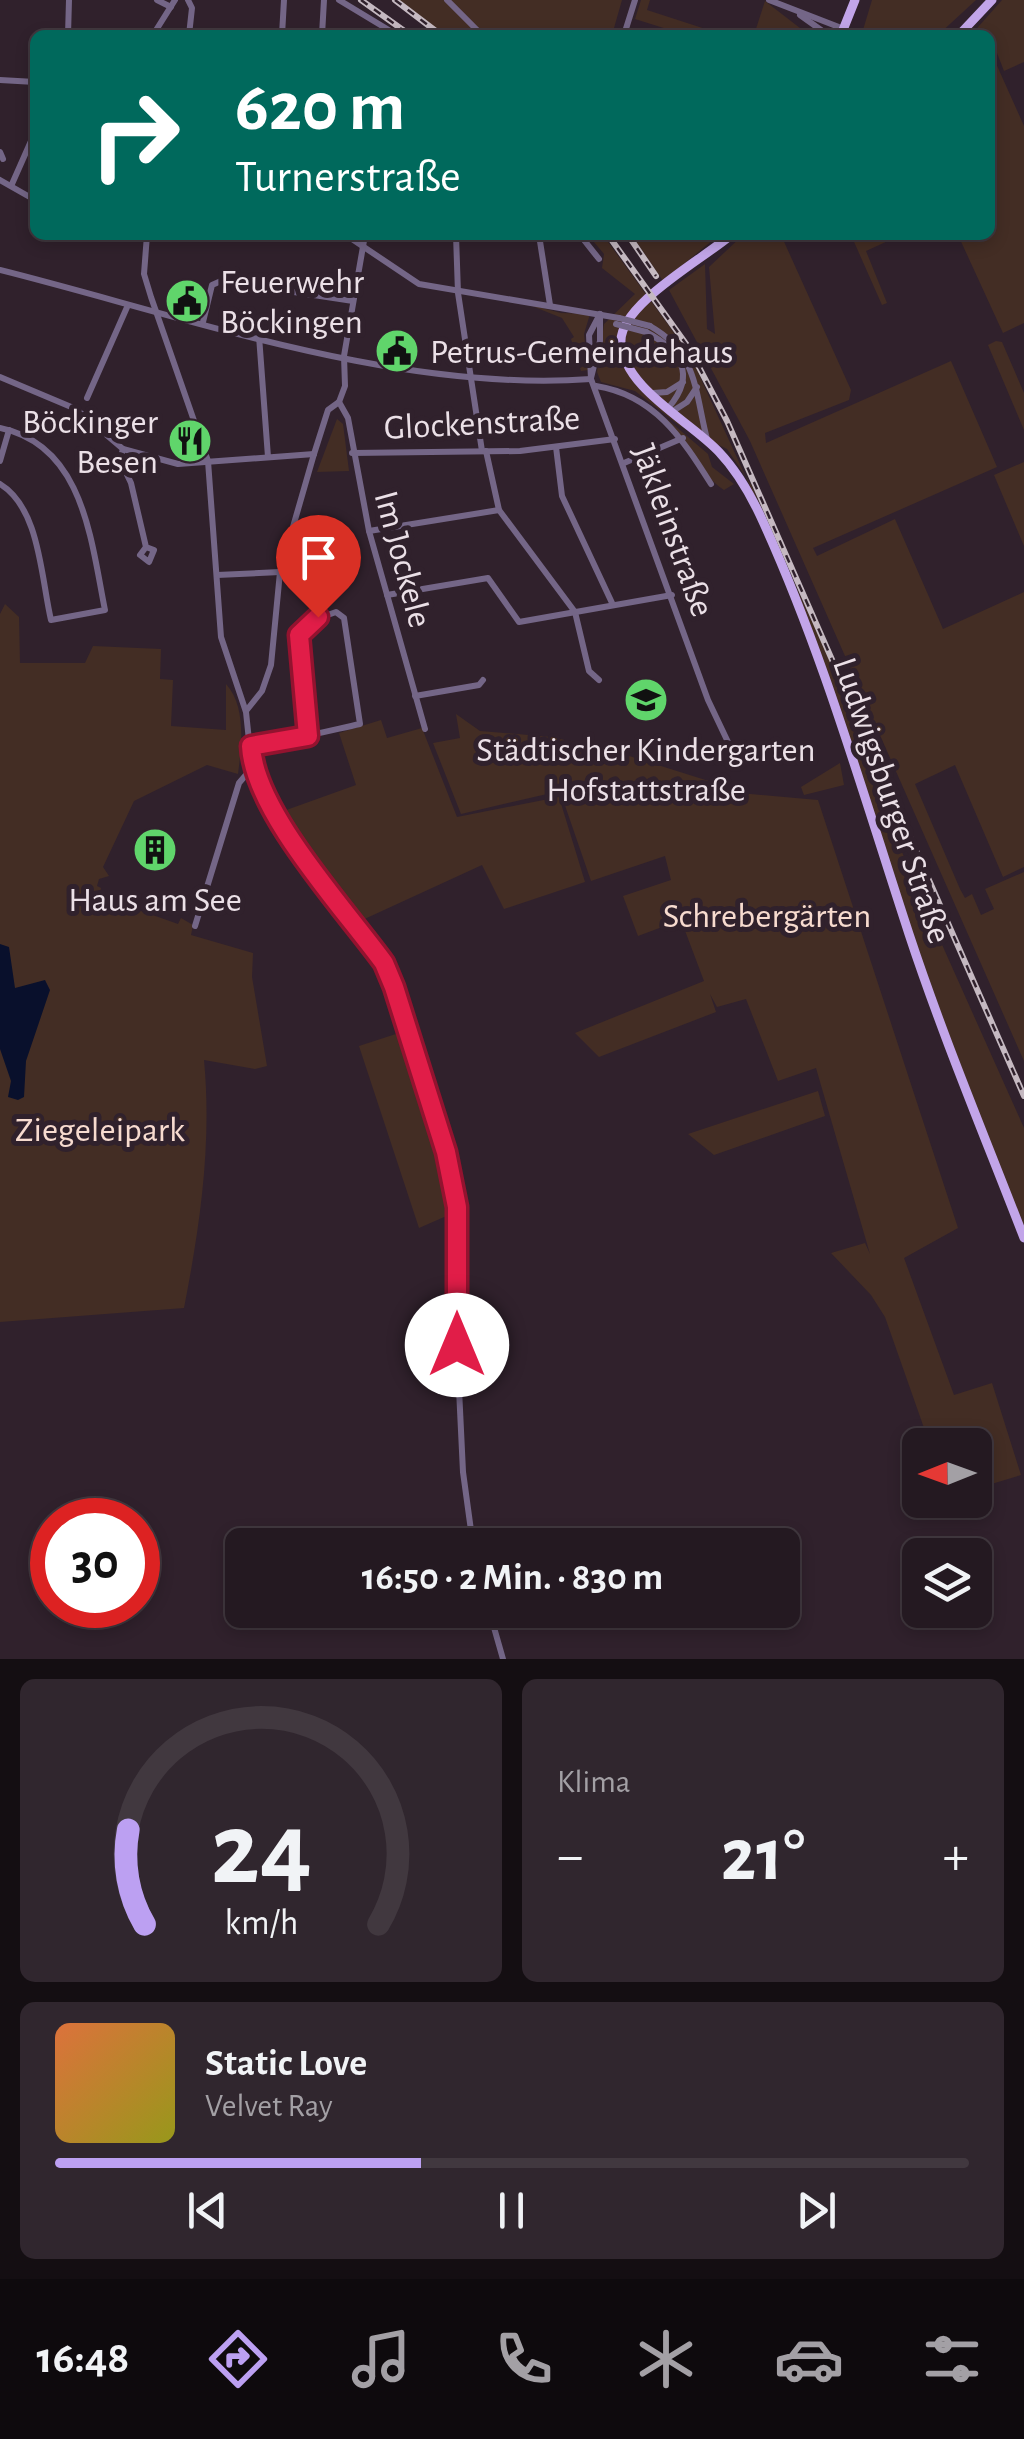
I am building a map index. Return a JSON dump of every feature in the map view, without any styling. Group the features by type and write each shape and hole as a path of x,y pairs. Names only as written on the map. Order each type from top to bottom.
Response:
{"main road":[{"path":"843,30 855,0"},
{"path":"964,30 991,0"},
{"name":"Ludwigsburger Straße","path":"724,240 632,311 622,329 622,352 634,375 708,441 746,485 789,582 925,983 1024,1238"}],"street":[{"path":"68,30 69,0"},
{"path":"156,30 173,4 157,0"},
{"path":"188,0 192,8 190,30"},
{"path":"282,30 284,0"},
{"path":"322,30 324,0"},
{"path":"340,0 389,30"},
{"path":"448,0 477,30"},
{"path":"626,30 635,0"},
{"path":"769,0 837,30"},
{"path":"790,9 821,30"},
{"path":"0,80 30,82"},
{"path":"12,184 30,143"},
{"path":"0,180 30,197"},
{"path":"147,240 144,274 208,461 226,663 246,712 252,769 265,801 384,963 446,1152 457,1207 458,1389 471,1528"},
{"path":"352,240 410,281 458,293 600,314 648,329 682,351 697,385 708,441"},
{"path":"246,712 262,691 274,649 280,572 314,454 328,410 340,402 345,386 344,356 364,240"},
{"path":"456,240 458,293 470,376 499,510 576,612 589,671 599,680"},
{"path":"540,240 550,305"},
{"path":"584,240 599,260"},
{"path":"0,270 344,356 470,376 593,382 634,396 682,438 711,484"},
{"path":"203,322 212,285 221,281 353,301"},
{"path":"88,398 128,304"},
{"path":"593,382 600,314"},
{"name":"Jäkleinstraße","path":"600,314 589,335 593,382 708,700 737,761"},
{"path":"600,341 606,328 618,321"},
{"path":"648,329 678,355 684,381 671,409"},
{"path":"259,336 268,457"},
{"path":"0,377 30,386 76,409 123,448 178,464 314,454"},
{"path":"653,393 667,392 684,381"},
{"path":"671,409 688,402 697,385"},
{"name":"Im Jockele","path":"340,402 348,418 370,531 426,729"},
{"path":"0,461 4,429 31,440 60,463 72,481 105,610 51,620 26,512 21,501 0,484"},
{"path":"624,462 682,438"},
{"name":"Glockenstraße","path":"352,453 484,451 615,439"},
{"path":"556,447 562,496 613,605"},
{"path":"123,448 120,460 131,483 146,547"},
{"path":"370,531 499,510"},
{"path":"217,575 280,572"},
{"path":"387,595 484,578 492,581 519,622 672,596"},
{"path":"251,746 308,736 361,722 344,618 336,612 308,622 299,635 308,736"},
{"path":"415,696 480,685 484,680"},
{"path":"195,926 236,793 245,772 252,769"},
{"path":"494,1628 503,1659"}],"green space":[{"path":"399,0 622,0 613,30 438,30"},
{"path":"641,0 650,0 647,10 709,30 670,30 635,19"},
{"path":"872,0 976,0 943,30 863,30"},
{"path":"1002,0 1024,0 1024,62 1004,71 995,48 995,30 975,30"},
{"path":"765,1 803,30 756,30"},
{"path":"995,61 1024,126 1024,323 1003,333 960,240 995,240"},
{"path":"592,240 607,240 690,355 746,477 727,449 680,426 635,391 601,382 597,372 604,324 635,294 602,268 604,254"},
{"path":"635,240 713,240 663,281"},
{"path":"738,240 783,240 851,390 849,400 765,433 766,443 951,361 997,467 813,548 817,556 895,519 943,629 1024,592 1024,867 1003,877 955,765 915,784 960,889 965,898 972,894 981,915 994,909 985,889 1024,872 1024,1061 750,441 669,290 705,264 707,329 715,334 709,267"},
{"path":"853,240 890,240 866,251 887,303 882,305"},
{"path":"527,304 561,313 590,314 584,334 588,370 581,371 571,339 574,337 562,318"},
{"path":"1002,342 1024,393 1024,430 988,345"},
{"path":"661,414 708,454 712,467 734,484 724,490 715,483"},
{"path":"337,419 343,424 349,471 317,472"},
{"path":"1024,462 1024,546 994,475"},
{"path":"746,477 752,486 783,557"},
{"path":"783,557 830,661 910,873 1024,1128 1024,1229 943,1022"},
{"name":"Ziegeleipark","path":"5,604 19,617 20,663 85,663 93,646 161,649 160,679 173,680 171,726 226,730 226,684 240,714 238,774 207,765 134,801 103,867 109,876 99,879 97,886 101,888 99,896 178,924 181,918 193,925 191,935 253,953 252,977 267,1066 255,1069 204,1060 203,1185 184,1308 0,1322 0,614"},
{"name":"Schrebergärten","path":"456,714 480,731 552,737 626,755 750,794 818,800 958,1228 904,1258 954,1395 992,1383 1021,1475 992,1484 992,1428 924,1428 885,1317 871,1295 831,1253 865,1243 870,1254 816,1068 778,1081 746,999 717,1007 710,994 716,1012 599,1057 575,1033 704,981 681,920 638,936 623,896 671,880 665,856 591,881 560,791 461,814 433,743 460,738"},
{"path":"381,720 387,738 422,728 457,817 559,797 585,882 504,909 482,865 358,922 278,813 356,785 339,733"},
{"path":"840,763 844,785 804,795 801,787"},
{"path":"402,1032 443,1152 451,1214 419,1228 359,1046"},
{"path":"818,1091 825,1116 714,1155 688,1134"}],"water":[{"path":"0,944 9,947 15,988 45,980 50,990 26,1061 24,1097 18,1100 8,1097 11,1081 0,1049"}],"railway":[{"path":"361,0 403,30"},
{"path":"395,0 434,30"},
{"path":"612,240 689,348 727,421 1024,1096"},
{"path":"631,240 656,276"}],"place":[{"name":"Feuerwehr Böckingen","path":"187,301"},
{"name":"Petrus-Gemeindehaus","path":"397,351"},
{"name":"Böckinger Besen","path":"190,441"},
{"name":"Städtischer Kindergarten Hofstattstraße","path":"646,700"},
{"name":"Haus am See","path":"155,850"}],"route":[{"path":"318,617 301,629 298,646 308,736 251,746 252,769 265,801 384,963 394,987 446,1152 457,1207 457,1345"}]}
